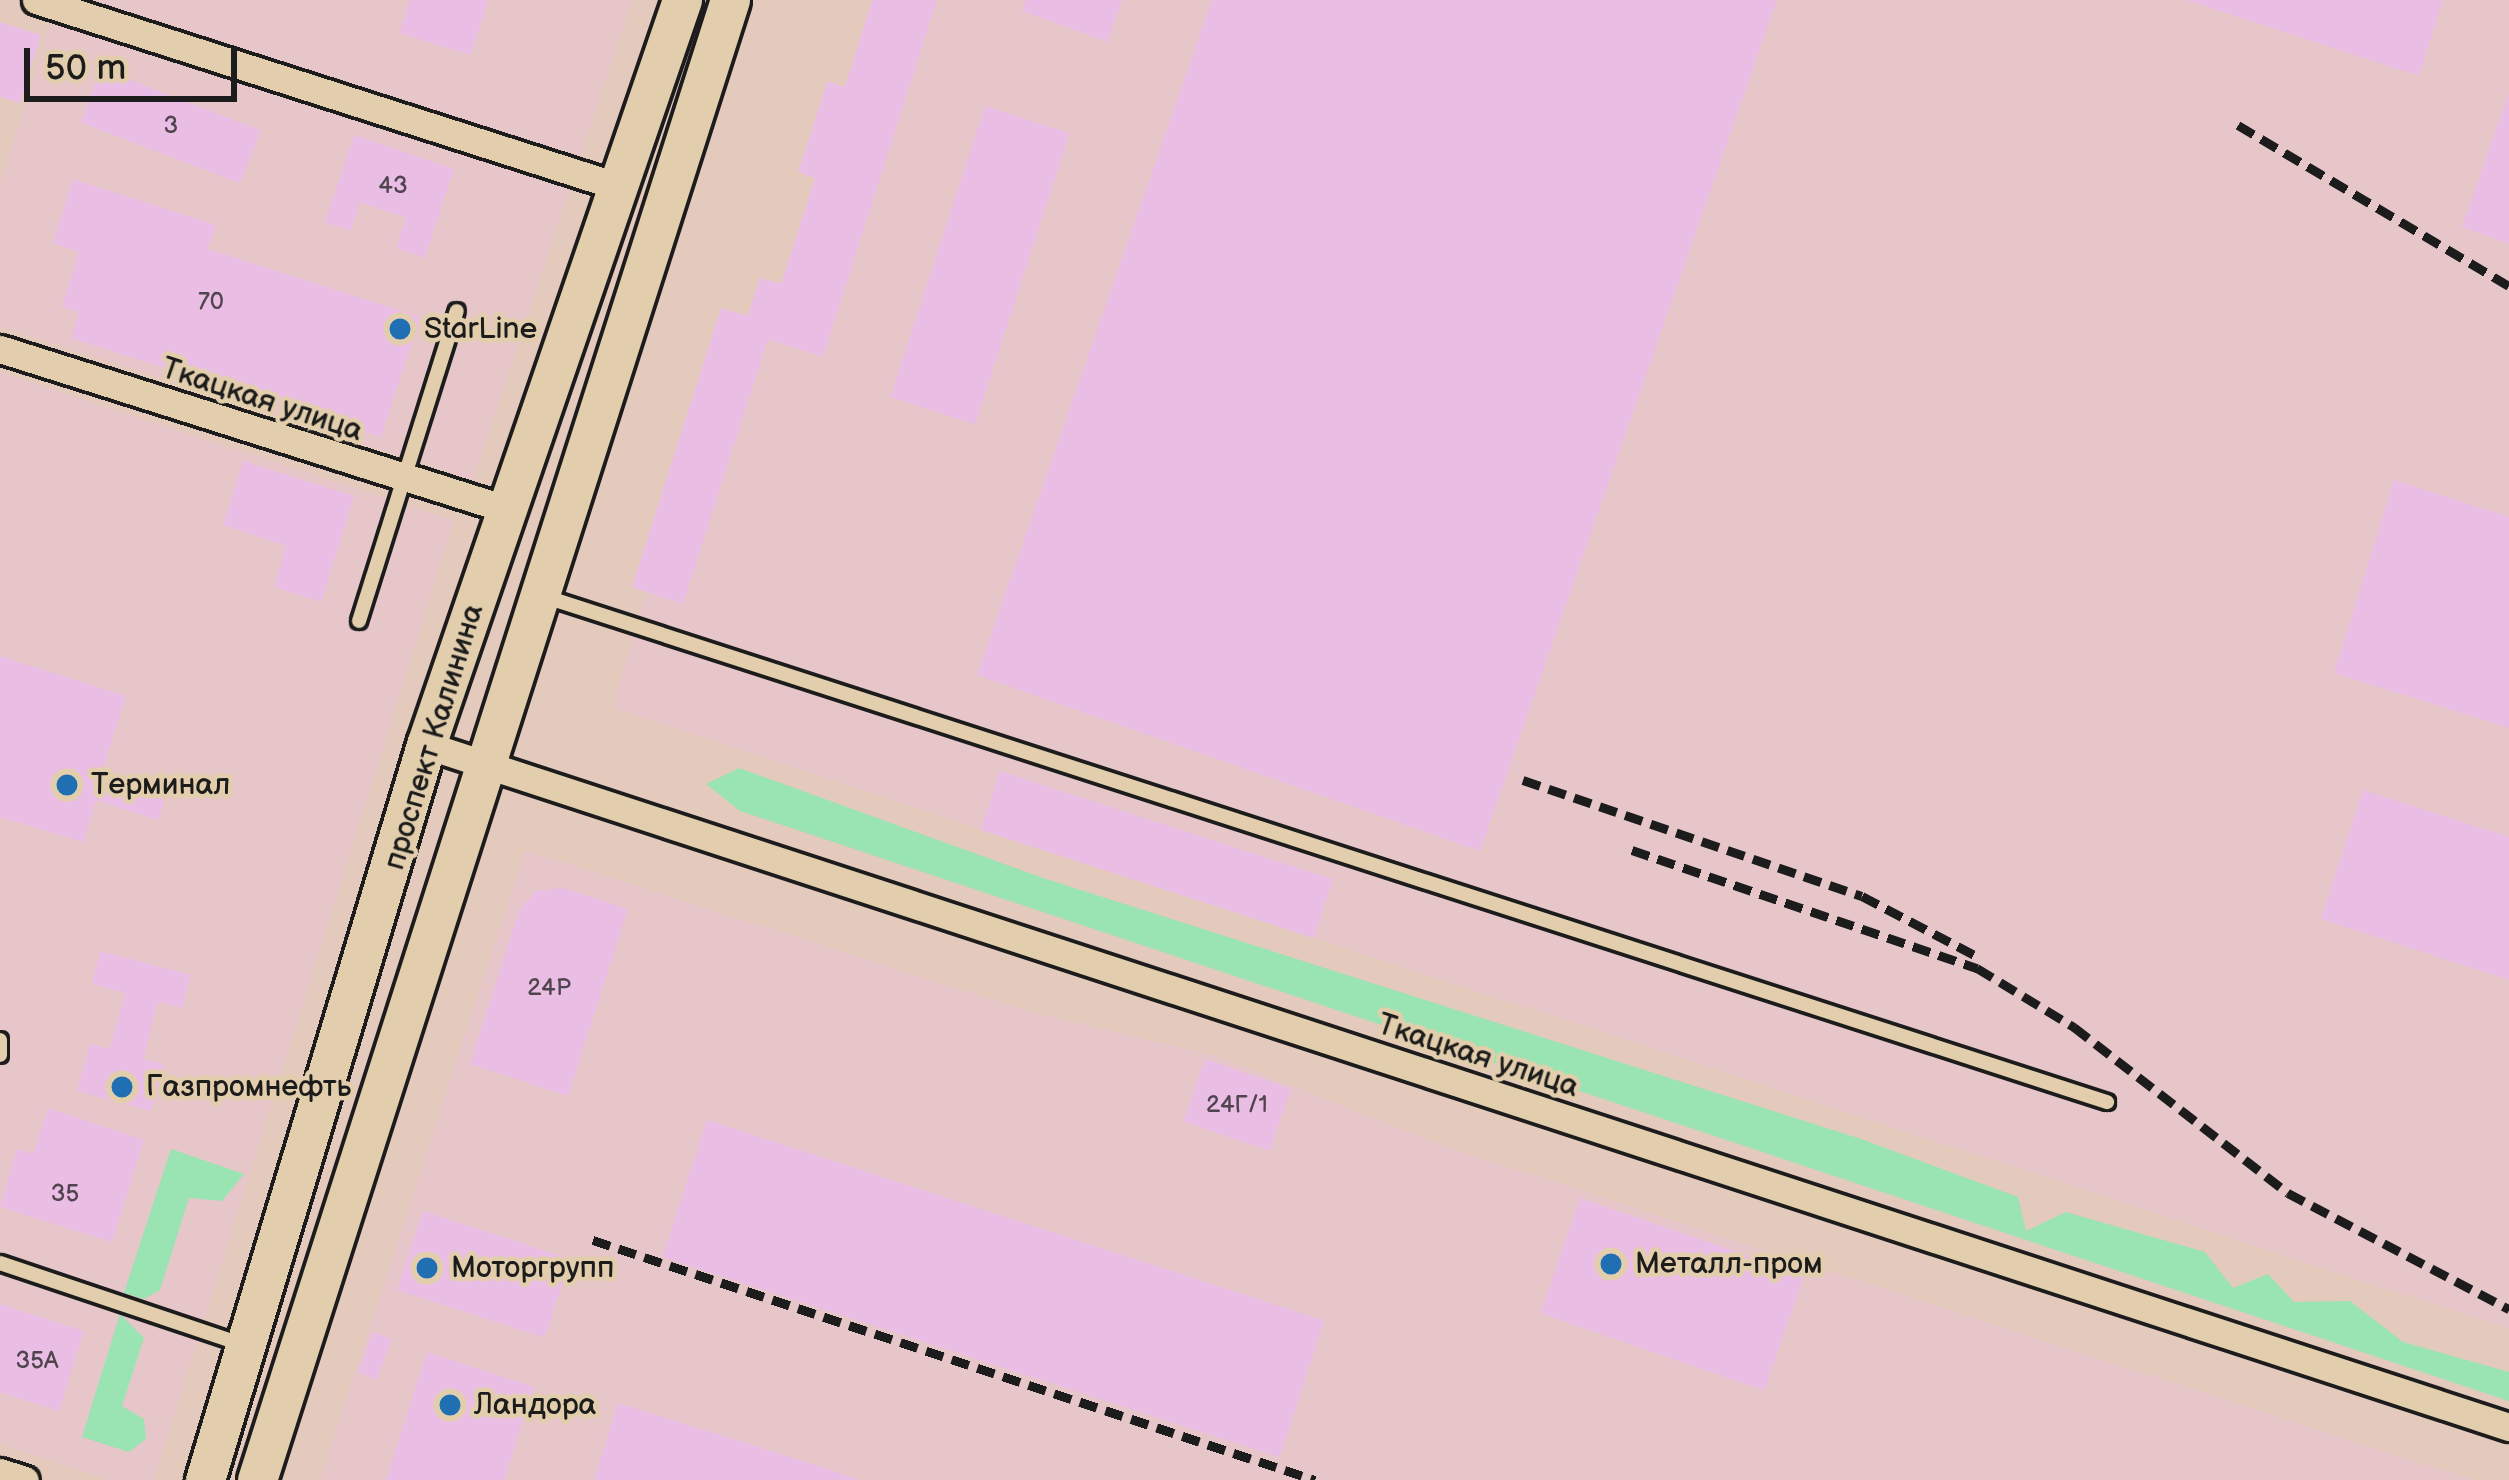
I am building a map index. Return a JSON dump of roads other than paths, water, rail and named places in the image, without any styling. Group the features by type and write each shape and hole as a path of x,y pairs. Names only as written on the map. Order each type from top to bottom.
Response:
{"main road":[{"name":"проспект Калинина","path":"205,1480 426,745 682,0"},
{"name":"проспект Калинина","path":"257,1480 730,0"},
{"path":"506,509 557,532"}],"street":[{"path":"37,0 620,187"},
{"name":"Ткацкая улица","path":"0,349 403,482 506,509"},
{"name":"Ткацкая улица","path":"426,745 2509,1427"},
{"path":"0,1472 25,1480"}],"lane":[{"path":"359,620 457,311"},
{"path":"538,594 2107,1102"},
{"path":"0,1040 0,1055"},
{"path":"0,1263 242,1345"}],"railway":[{"path":"2238,125 2509,286"},
{"path":"1523,780 1862,896 1980,958"},
{"path":"1632,850 1977,968 2074,1027 2288,1193 2509,1309"},
{"path":"593,1240 1315,1480"}],"place":[{"name":"StarLine","path":"400,329"},
{"name":"Терминал","path":"67,785"},
{"name":"Газпромнефть","path":"122,1087"},
{"name":"Металл-пром","path":"1611,1264"},
{"name":"Моторгрупп","path":"427,1268"},
{"name":"Ландора","path":"450,1405"}]}
